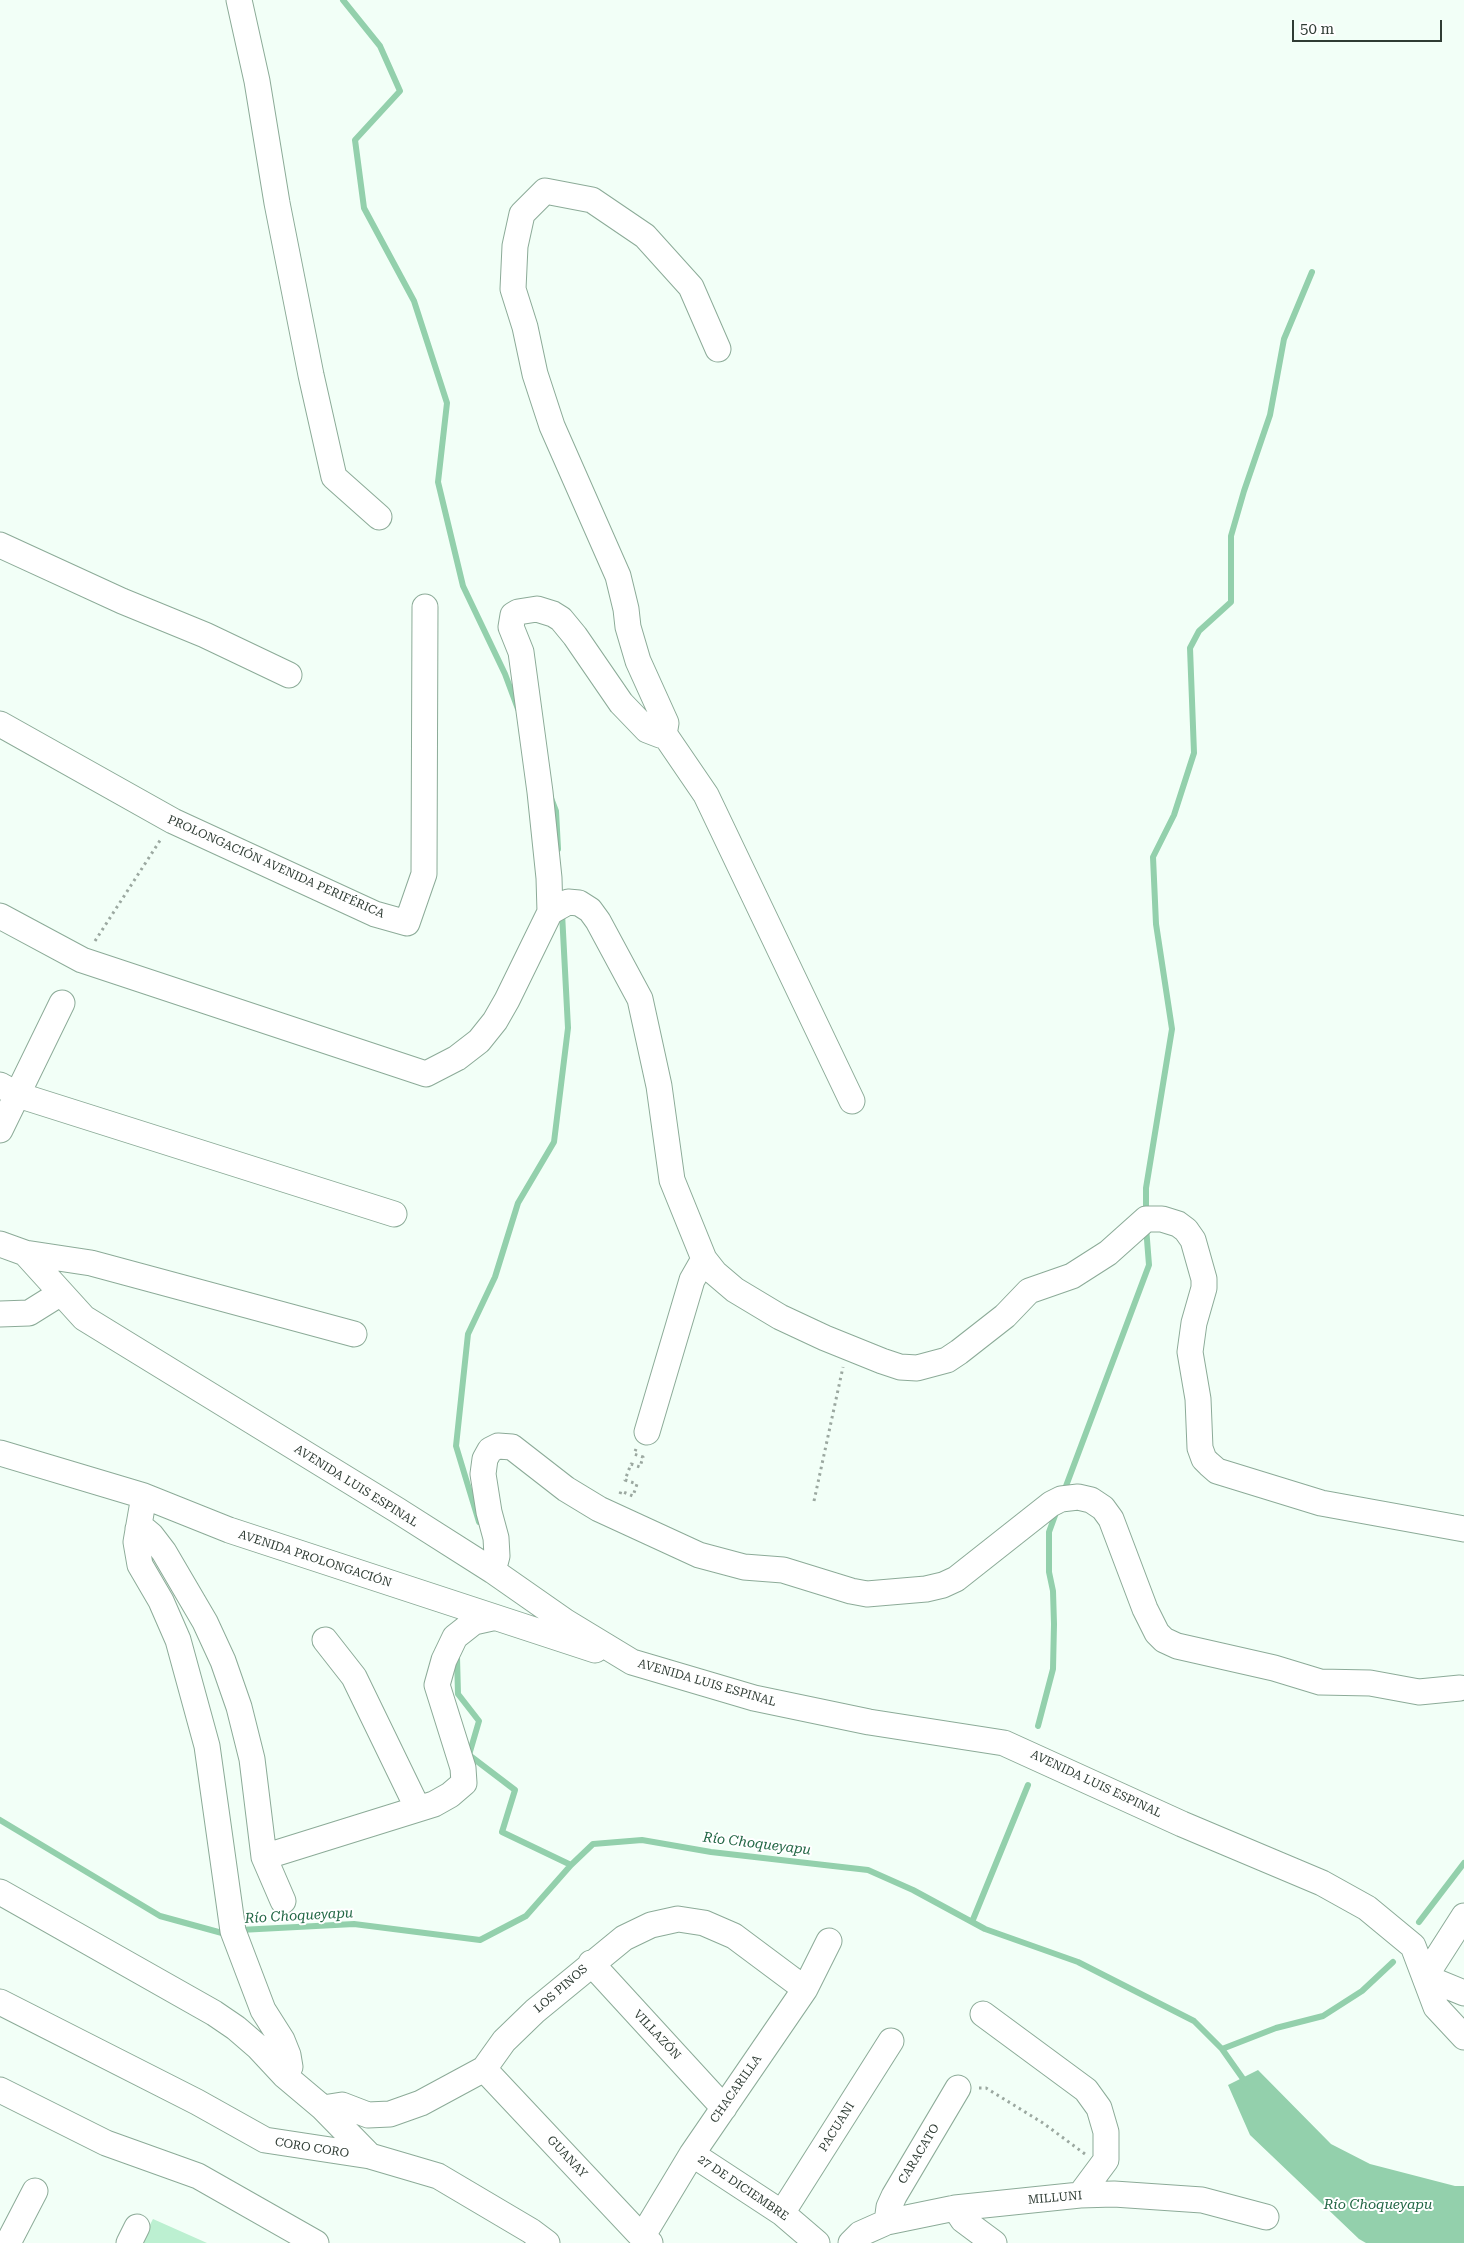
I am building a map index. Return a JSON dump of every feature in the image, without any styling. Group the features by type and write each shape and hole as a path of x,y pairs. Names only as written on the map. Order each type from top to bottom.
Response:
{"street":[{"path":"239,0 257,81 277,203 311,374 334,477 379,517"},
{"path":"0,916 82,960 426,1074 457,1058 479,1041 495,1021 550,912 549,878 540,792 521,652 511,628 513,615 518,612 537,609 562,619 576,636 621,703 647,730 660,735 666,724 638,661 628,627 626,609 618,576 552,426 535,374 525,327 513,289 515,246 522,214 545,191 592,200 645,236 691,287 718,349"},
{"path":"0,545 104,593 205,635 289,675"},
{"name":"PROLONGACIÓN AVENIDA PERIFÉRICA","path":"0,724 172,821 375,914 407,923 424,874 425,607"},
{"path":"663,732 706,795 852,1101"},
{"path":"550,912 568,902 579,903 590,910 640,999 660,1086 672,1180 704,1259 715,1273 735,1290 780,1317 848,1347 900,1367 917,1368 947,1360 1005,1316 1029,1291 1072,1276 1108,1253 1146,1220 1162,1219 1178,1224 1193,1240 1204,1279 1202,1302 1191,1337 1190,1352 1198,1400 1200,1448 1209,1464 1217,1471 1321,1503 1464,1529"},
{"path":"0,1130 9,1090 62,1004"},
{"path":"9,1090 394,1214"},
{"name":"AVENIDA LUIS ESPINAL","path":"0,1244 25,1253 84,1318 493,1571 566,1622 632,1662 754,1698 869,1722 1004,1743 1069,1770 1182,1824 1322,1884 1367,1908 1413,1946 1436,2007 1464,2037"},
{"path":"25,1253 91,1263 354,1334"},
{"path":"647,1432 692,1280 704,1259"},
{"path":"0,1314 29,1313 62,1293"},
{"path":"493,1571 497,1556 496,1538 489,1512 483,1474 485,1459 490,1450 498,1446 512,1447 558,1483 599,1509 698,1555 744,1567 783,1570 851,1591 867,1594 926,1589 943,1585 962,1574 1051,1504 1061,1499 1078,1497 1091,1500 1103,1508 1111,1519 1145,1609 1157,1633 1164,1640 1177,1646 1274,1668 1320,1682 1370,1682 1419,1692 1460,1688"},
{"name":"AVENIDA PROLONGACIÓN","path":"0,1453 144,1496 229,1530 492,1618 632,1662"},
{"path":"144,1496 136,1542 140,1565 161,1601 178,1640 207,1746 233,1931 263,2010 282,2040 288,2055 290,2067 285,2076"},
{"path":"138,1529 145,1530 151,1535 164,1552 205,1622 224,1661 239,1707 252,1759 264,1857 282,1901"},
{"path":"264,1857 434,1804 450,1795 464,1783 463,1768 437,1684 444,1660 455,1637 474,1622 492,1618"},
{"path":"325,1640 354,1677 418,1809"},
{"path":"0,1892 214,2013 258,2047 285,2076 323,2108 370,2156"},
{"path":"1464,1916 1425,1977 1464,1993"},
{"name":"LOS PINOS","path":"323,2108 335,2105 368,2115 390,2114 421,2103 484,2069 504,2041 535,2011 591,1963 624,1938 651,1925 678,1919 704,1922 734,1936 805,1989"},
{"name":"CHACARILLA","path":"646,2240 692,2154 805,1989 830,1941"},
{"name":"VILLAZÓN","path":"591,1963 724,2108"},
{"name":"CORO CORO","path":"0,2002 197,2102 265,2140 370,2156 438,2176 531,2231 547,2243"},
{"path":"983,2014 1086,2090 1099,2108 1106,2132 1106,2160 1080,2195"},
{"name":"PACUANI","path":"782,2213 891,2041"},
{"name":"GUANAY","path":"484,2069 646,2240"},
{"name":"CARACATO","path":"887,2222 889,2207 894,2196 958,2088"},
{"path":"0,2090 106,2143 198,2176 316,2243"},
{"name":"27 DE DICIEMBRE","path":"692,2154 782,2213 817,2243"},
{"path":"8,2243 35,2191"},
{"name":"MILLUNI","path":"851,2243 860,2234 887,2222 955,2208 1080,2195 1114,2194 1202,2200 1266,2217"},
{"path":"955,2208 963,2220 994,2243"}],"path":[{"path":"82,960 172,821"},
{"path":"814,1501 848,1347"},
{"path":"626,1501 620,1495 621,1491 632,1496 637,1484 625,1480 631,1464 640,1467 643,1457 634,1454 638,1444 647,1445 647,1432"},
{"path":"958,2088 986,2088 1043,2122 1101,2167"}],"shaded area":[{"path":"153,2219 207,2243 140,2243"}],"water":[{"name":"Río Choqueyapu","path":"1258,2070 1331,2144 1370,2164 1455,2186 1464,2186 1464,2243 1366,2243 1359,2239 1250,2135 1228,2085"}],"waterway":[{"path":"343,0 380,46 400,91 355,140 364,208 414,301 447,403 438,482 463,586 505,674 518,709"},
{"path":"1146,1214 1146,1188 1172,1029 1156,924 1153,857 1174,815 1194,753 1190,648 1199,631 1231,602 1231,536 1270,415 1284,339 1312,272"},
{"path":"551,798 556,811 558,849"},
{"path":"479,1522 456,1446 468,1334 495,1277 518,1203 554,1142 568,1028 562,913"},
{"path":"1063,1494 1149,1265 1146,1227"},
{"path":"1038,1726 1053,1669 1054,1624 1053,1591 1049,1572 1049,1532 1057,1510"},
{"path":"457,1657 458,1694 479,1721 469,1755 515,1790 502,1832 571,1865"},
{"path":"972,1922 1028,1785"},
{"name":"Río Choqueyapu","path":"0,1820 160,1916 222,1933 227,1932"},
{"name":"Río Choqueyapu","path":"240,1930 354,1924 480,1940 526,1916 571,1865 593,1844 642,1840 711,1852 868,1870 913,1890 985,1929 1078,1962 1194,2021 1222,2049 1246,2083"},
{"path":"1419,1922 1464,1863"},
{"path":"1222,2049 1276,2028 1323,2016 1362,1991 1393,1962"}]}
